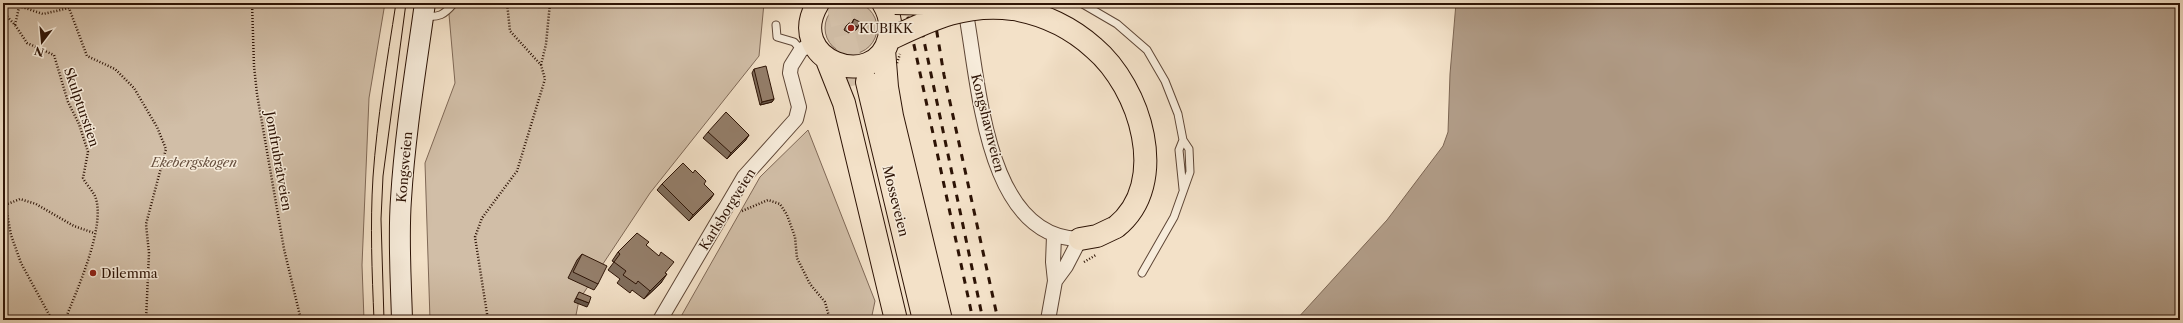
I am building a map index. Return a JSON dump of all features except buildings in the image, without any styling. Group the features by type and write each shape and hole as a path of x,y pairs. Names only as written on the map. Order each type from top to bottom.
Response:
{"highway":[{"path":"818,3 813,10 807,47 837,65 858,67 876,58 888,43 962,6"},
{"path":"883,3 890,20 887,87 892,116 941,320"},
{"path":"895,3 1000,8 1042,17 1067,28 1081,37 1095,48 1114,69 1126,88 1138,114 1143,135 1145,158 1144,178 1140,195 1133,209 1116,227 1097,236 1080,239"},
{"path":"828,60 844,103 896,320"},
{"name":"Mosseveien","path":"912,320 861,84 924,320"}],"main road":[{"name":"Kongsveien","path":"402,320 400,200 406,138 424,9"}],"street":[{"name":"Kongshavnveien","path":"971,36 981,3"},
{"name":"Kongshavnveien","path":"962,6 971,36 979,96 993,151 1003,181 1013,201 1023,214 1035,225 1054,236 1080,239"},
{"name":"Karlsborgveien","path":"660,320 744,177 796,119 790,73 793,61 807,47"},
{"path":"1048,320 1055,281 1053,262 1054,236"},
{"path":"1055,281 1066,266 1080,239"}],"lane":[{"name":"Kongsveien","path":"424,9 440,16 446,13 454,3"},
{"path":"1081,3 1117,24 1147,50 1157,65 1172,98 1178,114 1183,140 1189,149 1190,172 1168,230 1142,273"},
{"path":"776,25 777,36 807,47"}],"path":[{"name":"Jomfrubråtveien","path":"252,3 254,66 257,94 284,249 301,320"},
{"path":"508,3 510,31 541,65"},
{"path":"488,320 475,237 482,218 518,171 544,79 541,65 546,44 550,3"},
{"path":"15,25 19,5 42,14 69,8 87,56 116,69 134,88 157,126 166,149 146,224 149,253 146,320"},
{"name":"Skulpturstien","path":"3,12 15,25 27,43 54,55 68,102 79,124 88,152 83,178 95,197 96,211 94,234 81,282 65,320"},
{"path":"3,192 4,204 11,235 21,263 52,320"},
{"path":"4,204 20,199 36,204 74,226 94,234"},
{"path":"724,212 737,212 768,200 780,204 787,215 795,237 797,258 810,284 826,302 830,320"}],"green space":[{"path":"851,2 865,6 873,14 877,28 873,42 865,50 851,54 837,50 829,42 825,28 829,14 837,6"},
{"name":"Ekebergskogen","path":"3,3 385,3 369,98 362,265 364,320 3,320"},
{"path":"448,3 764,3 759,56 650,193 579,300 575,320 430,320 425,163 455,83"},
{"path":"808,130 875,301 871,320 679,320 760,177"}],"shaded area":[{"path":"1456,3 2180,3 2180,320 1296,320 1387,220 1443,146 1448,132 1450,74"}],"tunnel":[{"path":"837,3 856,85"}],"tram line":[{"path":"374,320 371,231 373,177 380,112 396,3"},
{"path":"384,320 381,219 383,176 406,3"}],"railway":[{"path":"905,3 973,320"},
{"path":"916,3 983,320"},
{"path":"932,3 944,75 998,320"}],"place":[{"name":"KUBIKK","path":"851,28"},
{"name":"Dilemma","path":"93,273"}]}
